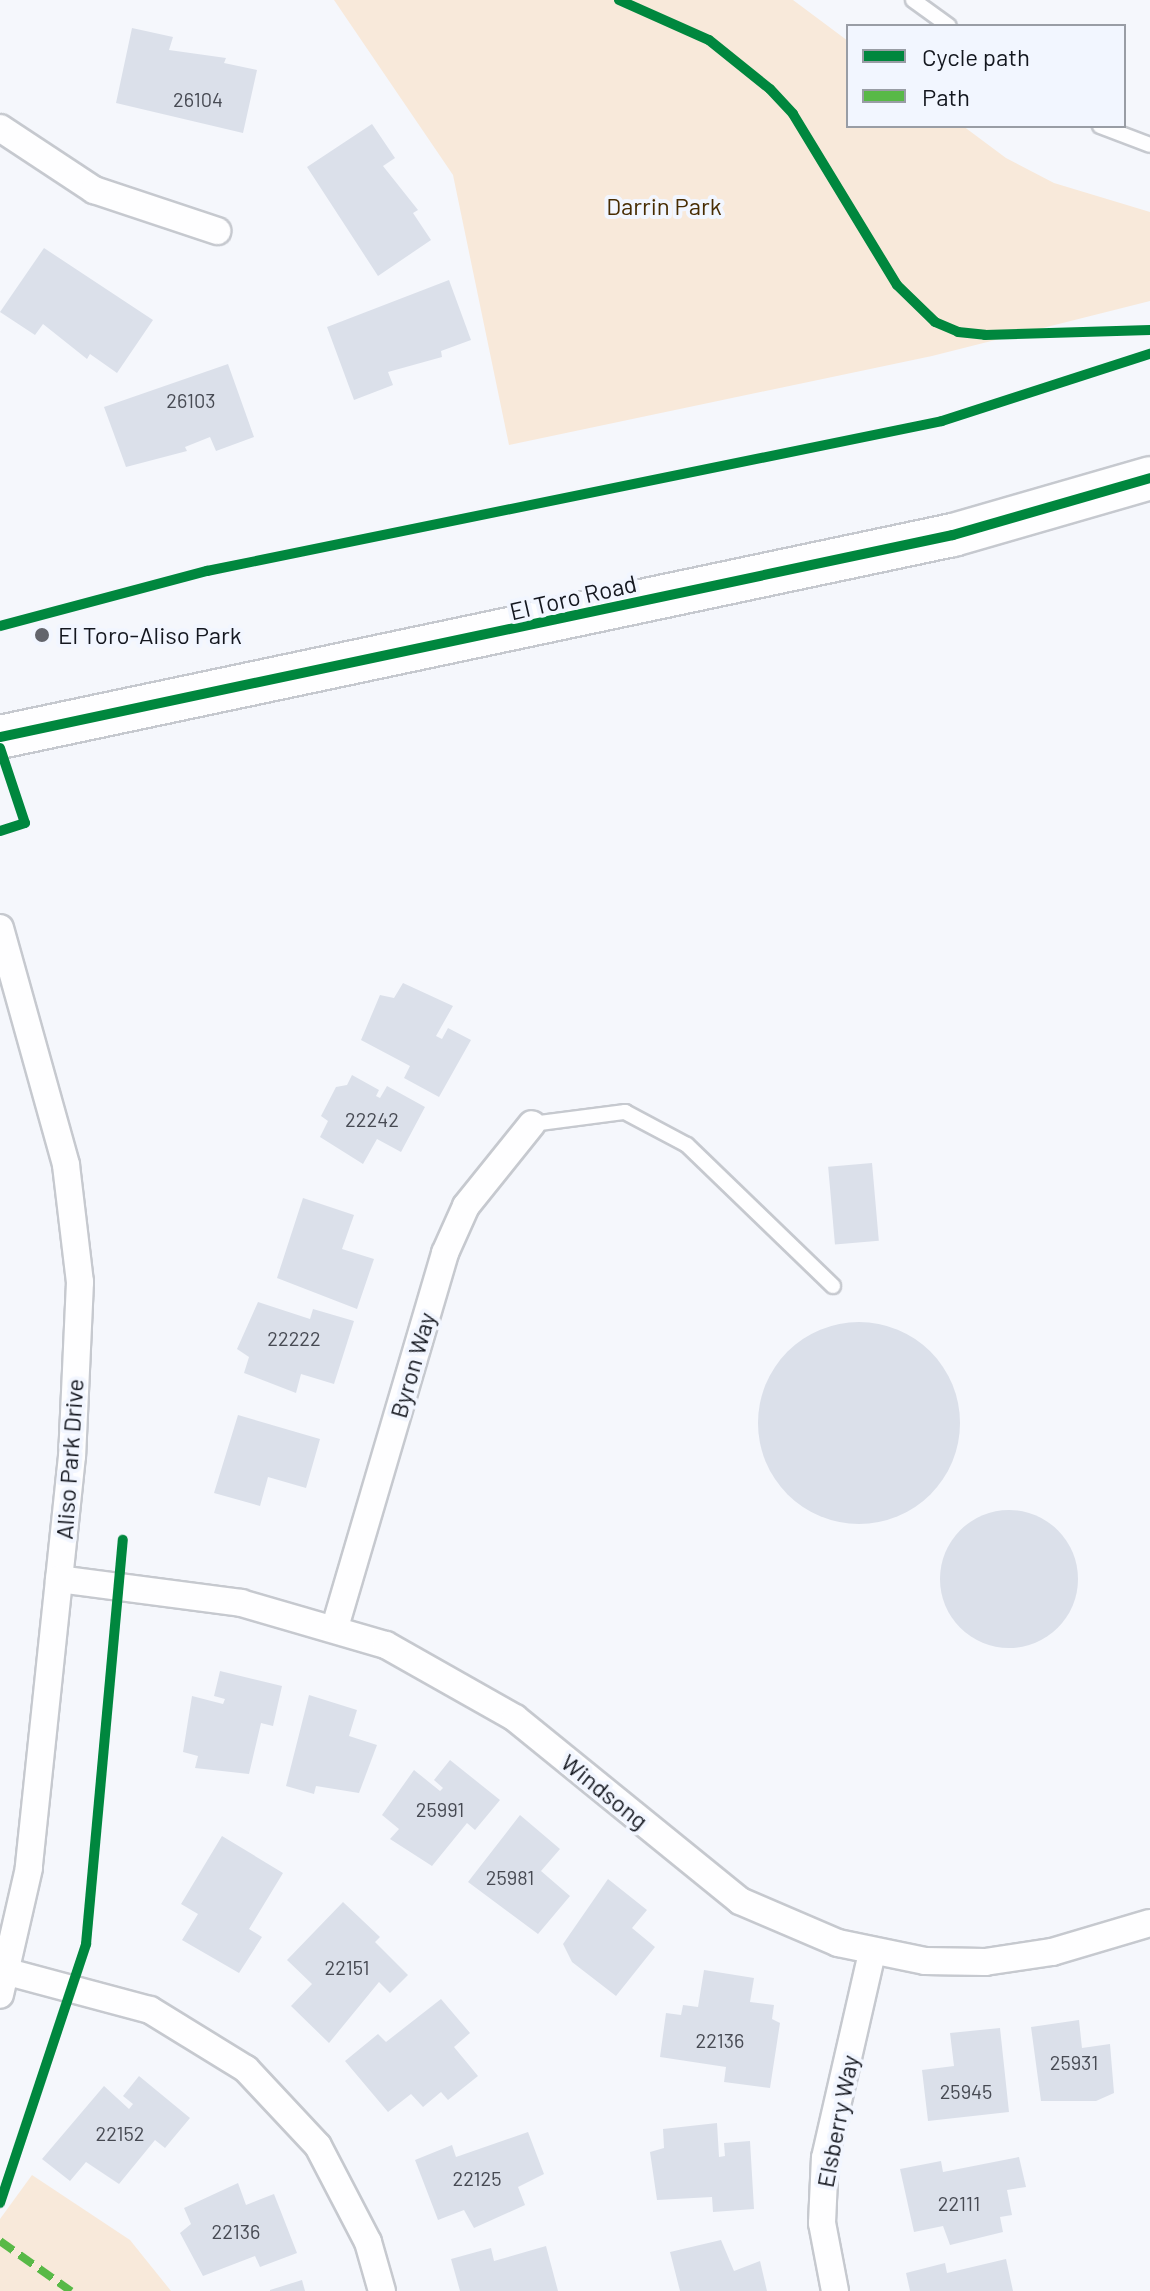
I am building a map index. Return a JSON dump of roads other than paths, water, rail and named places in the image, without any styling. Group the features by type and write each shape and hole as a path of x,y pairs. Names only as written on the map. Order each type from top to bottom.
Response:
{"main road":[{"name":"El Toro Road","path":"0,737 953,535 1150,478"}],"street":[{"path":"0,128 94,190 217,231"},
{"name":"Aliso Park Drive","path":"0,928 63,1152 80,1282 72,1456 29,1868 4,1983"},
{"name":"Byron Way","path":"335,1627 445,1253 466,1206 532,1124"},
{"name":"Windsong","path":"59,1579 241,1603 335,1627 433,1668 515,1718 740,1901 803,1931 872,1952 985,1962 1052,1952 1150,1923"},
{"name":"Elsberry Way","path":"835,2291 822,2223 825,2158 872,1952"},
{"path":"4,1983 150,2010 246,2069 326,2159 368,2242 382,2291"}],"lane":[{"path":"913,0 946,24"},
{"path":"1105,128 1150,145"},
{"path":"532,1124 625,1112 687,1145 833,1286"}],"place":[{"name":"El Toro-Aliso Park","path":"42,635"}],"park label":[{"name":"Darrin Park","path":"664,206"}]}
